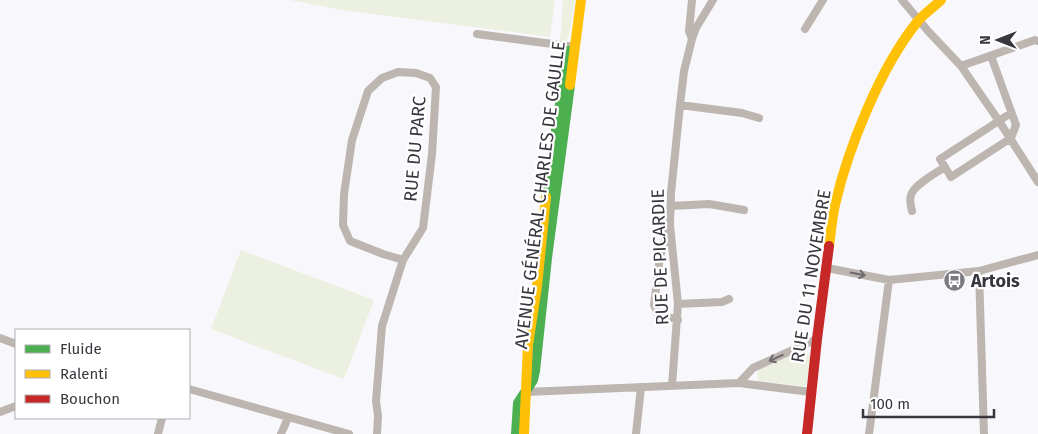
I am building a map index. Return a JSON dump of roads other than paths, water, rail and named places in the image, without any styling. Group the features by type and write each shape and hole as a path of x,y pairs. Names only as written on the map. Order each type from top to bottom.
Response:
{"main road":[{"name":"AVENUE GÉNÉRAL CHARLES DE GAULLE","path":"516,434 518,403 533,380 535,371 579,0"},
{"name":"RUE DU 11 NOVEMBRE","path":"807,434 817,339 835,205 858,131 878,86 900,47 919,20 941,0"},
{"name":"AVENUE GÉNÉRAL CHARLES DE GAULLE","path":"524,434 526,392"}],"street":[{"name":"RUE DE PICARDIE","path":"692,0 689,31 692,39"},
{"name":"RUE DE PICARDIE","path":"672,386 678,304 670,225 671,193 680,105 684,71 692,39 696,28 713,0"},
{"path":"805,29 822,0"},
{"path":"902,0 961,66 1038,182"},
{"path":"477,34 572,47"},
{"path":"961,66 1035,40 1038,41"},
{"path":"991,56 1016,125 1010,138 951,177 940,159 1011,112"},
{"name":"RUE DU PARC","path":"377,434 378,416 376,401 382,326 403,260 423,228 432,154 436,87 430,78 416,73 398,72 382,78 368,91 352,140 344,194 343,225 350,241 403,260"},
{"path":"680,105 742,113 759,118"},
{"path":"912,211 911,193 945,167"},
{"path":"671,206 709,204 744,210"},
{"path":"670,225 660,256 654,305 658,314 678,320"},
{"path":"827,268 889,280 979,271 1038,256"},
{"path":"979,271 984,434"},
{"path":"869,434 889,280"},
{"path":"678,304 722,302 729,299"},
{"path":"0,338 15,344"},
{"path":"739,383 753,368 817,339"},
{"path":"526,392 739,383 811,392"},
{"path":"636,434 641,387"},
{"path":"190,389 350,434"},
{"path":"0,412 15,406"},
{"path":"282,434 288,418"},
{"path":"158,434 162,419"}],"place":[{"name":"Artois","path":"955,281"}]}
